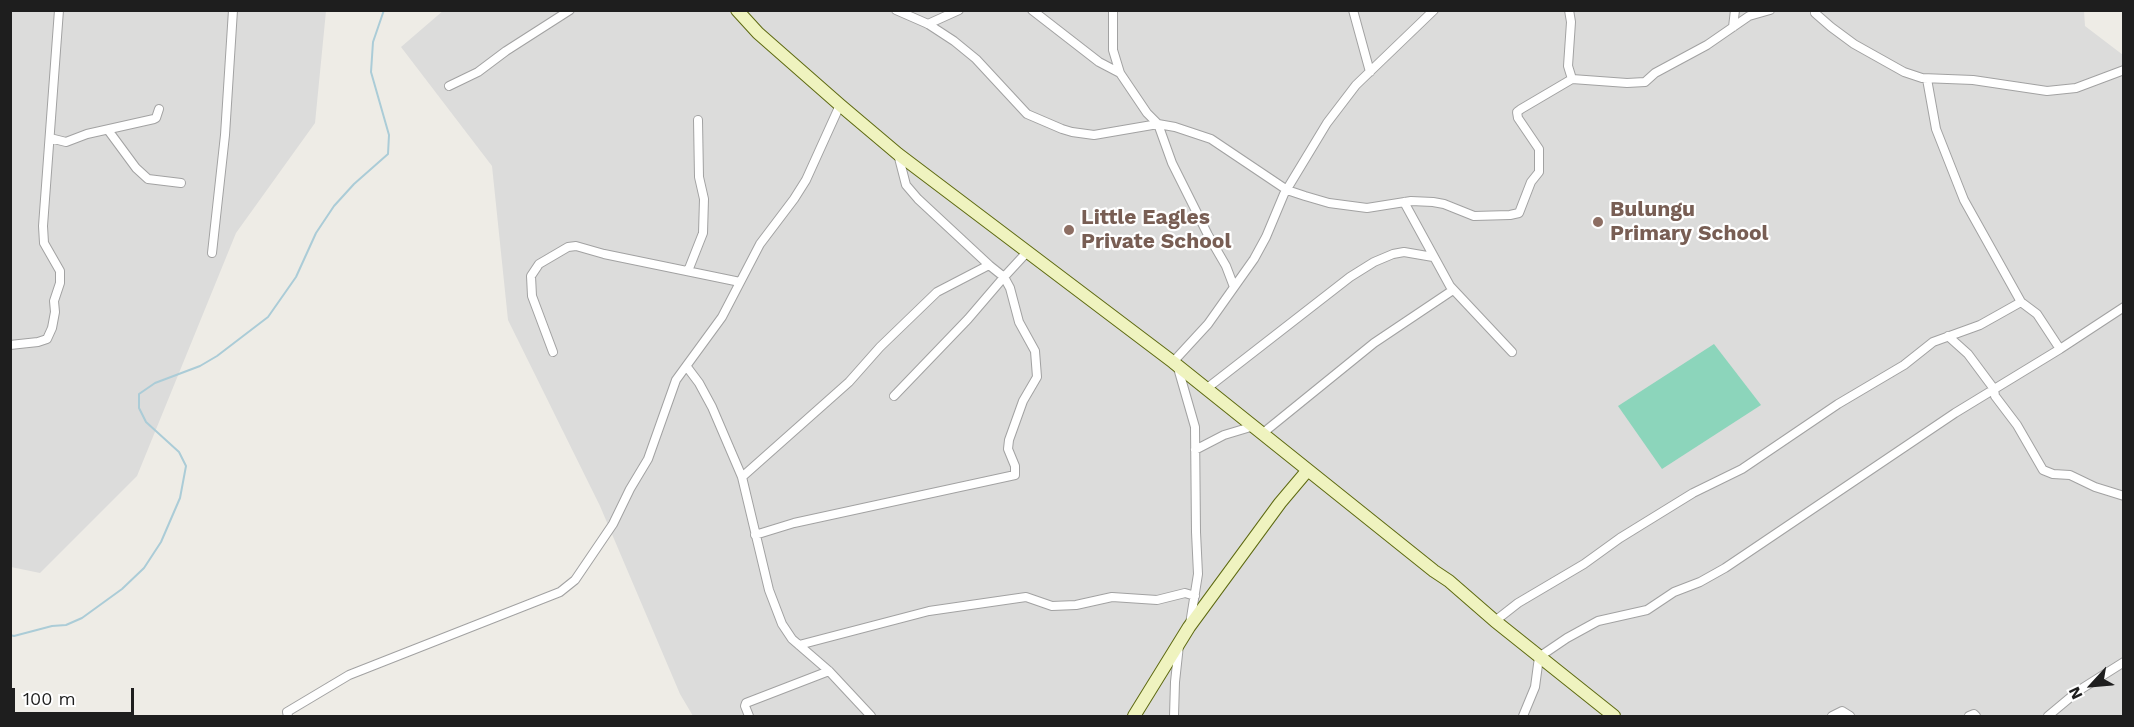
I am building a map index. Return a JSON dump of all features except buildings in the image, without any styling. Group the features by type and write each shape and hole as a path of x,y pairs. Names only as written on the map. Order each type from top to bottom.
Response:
{"street":[{"path":"10,345 44,340 49,337 55,312 54,301 61,276 57,263 44,243 60,10"},
{"path":"212,252 225,135 233,10"},
{"path":"449,86 478,72 570,10"},
{"path":"737,10 758,33 898,154 1028,250 1176,365 1307,471 1449,581 1614,717"},
{"path":"896,10 928,24 976,59 1024,111 1072,132 1094,135 1158,124 1197,133 1211,139 1287,190 1329,203 1380,207 1424,201 1444,204 1474,216 1519,213 1531,182 1539,172 1539,151 1518,118 1517,112 1572,79 1645,82 1656,73 1707,45 1733,27 1746,14 1770,10"},
{"path":"928,24 959,10"},
{"path":"1032,10 1099,62 1120,73"},
{"path":"1113,10 1113,50 1120,73 1147,113 1158,124 1172,164 1226,266 1234,287"},
{"path":"1353,10 1370,72"},
{"path":"1176,365 1254,259 1287,190 1328,123 1356,85 1434,10"},
{"path":"1569,10 1571,22 1568,66 1572,79"},
{"path":"1733,27 1735,10"},
{"path":"1815,11 1831,27 1854,44 1904,72 1928,79 1963,80 2061,91 2076,88 2124,70"},
{"path":"1928,79 1936,129 1964,200 2021,302 2037,314 2060,350"},
{"path":"288,717 287,712 349,675 568,586 585,567 613,524 648,459 676,380 722,317 760,244 806,180 840,105"},
{"path":"50,138 66,142 87,134 154,119 159,109"},
{"path":"688,271 703,233 704,200 699,177 698,120"},
{"path":"108,130 136,168 148,179 181,183"},
{"path":"755,535 794,523 1015,476 1015,466 1008,449 1008,440 1023,401 1037,377 1035,351 1019,322 1010,288 1004,277 918,200 906,185 898,154"},
{"path":"1404,202 1453,290 1512,352"},
{"path":"554,352 530,287 531,276 539,264 568,247 576,246 604,255 740,282"},
{"path":"894,396 954,334 1028,250"},
{"path":"1206,389 1350,277 1374,262 1404,252 1433,257"},
{"path":"741,477 849,382 880,347 937,292 989,265"},
{"path":"1195,450 1214,440 1258,430 1374,343 1453,290"},
{"path":"1495,621 1518,603 1584,564 1620,538 1693,493 1742,469 1838,404 1904,365 1933,342 1980,325 2021,302"},
{"path":"1539,657 1598,621 1647,610 1674,592 1700,582 1725,568 1955,413 2060,350 2124,307"},
{"path":"1948,336 1968,354 1994,389 1995,396 2017,425 2043,470 2053,474 2070,475 2124,496"},
{"path":"1176,365 1195,427 1198,574 1189,627"},
{"path":"687,367 712,407 741,477 769,590 786,631 829,671 871,717"},
{"path":"1134,717 1189,627 1280,503 1307,471"},
{"path":"799,645 929,611 1026,597 1052,606 1076,605 1112,597 1157,600 1185,593 1195,596"},
{"path":"1174,717 1180,641"},
{"path":"1523,717 1535,687 1539,657"},
{"path":"2048,717 2078,691 2124,662"},
{"path":"749,717 746,703 829,671"},
{"path":"1833,717 1842,711 1850,717"},
{"path":"1968,717 1974,714 1976,717"}],"shaded area":[{"path":"444,10 2084,11 2085,26 2123,55 2123,716 693,716 680,694 600,506 508,320 492,166 401,47"},
{"path":"11,11 326,11 315,123 236,233 137,476 40,573 11,567"}],"green space":[{"path":"1714,344 1761,405 1662,469 1618,406"}],"waterway":[{"path":"10,635 66,625 82,618 122,589 144,568 161,542 180,498 186,466 179,452 146,422 139,408 139,394 155,383 200,366 217,356 268,317 296,277 316,233 334,206 354,184 388,154 389,135 371,72 373,42 384,10"}],"place":[{"name":"Bulungu Primary School","path":"1598,222"},
{"name":"Little Eagles Private School","path":"1069,230"}]}
